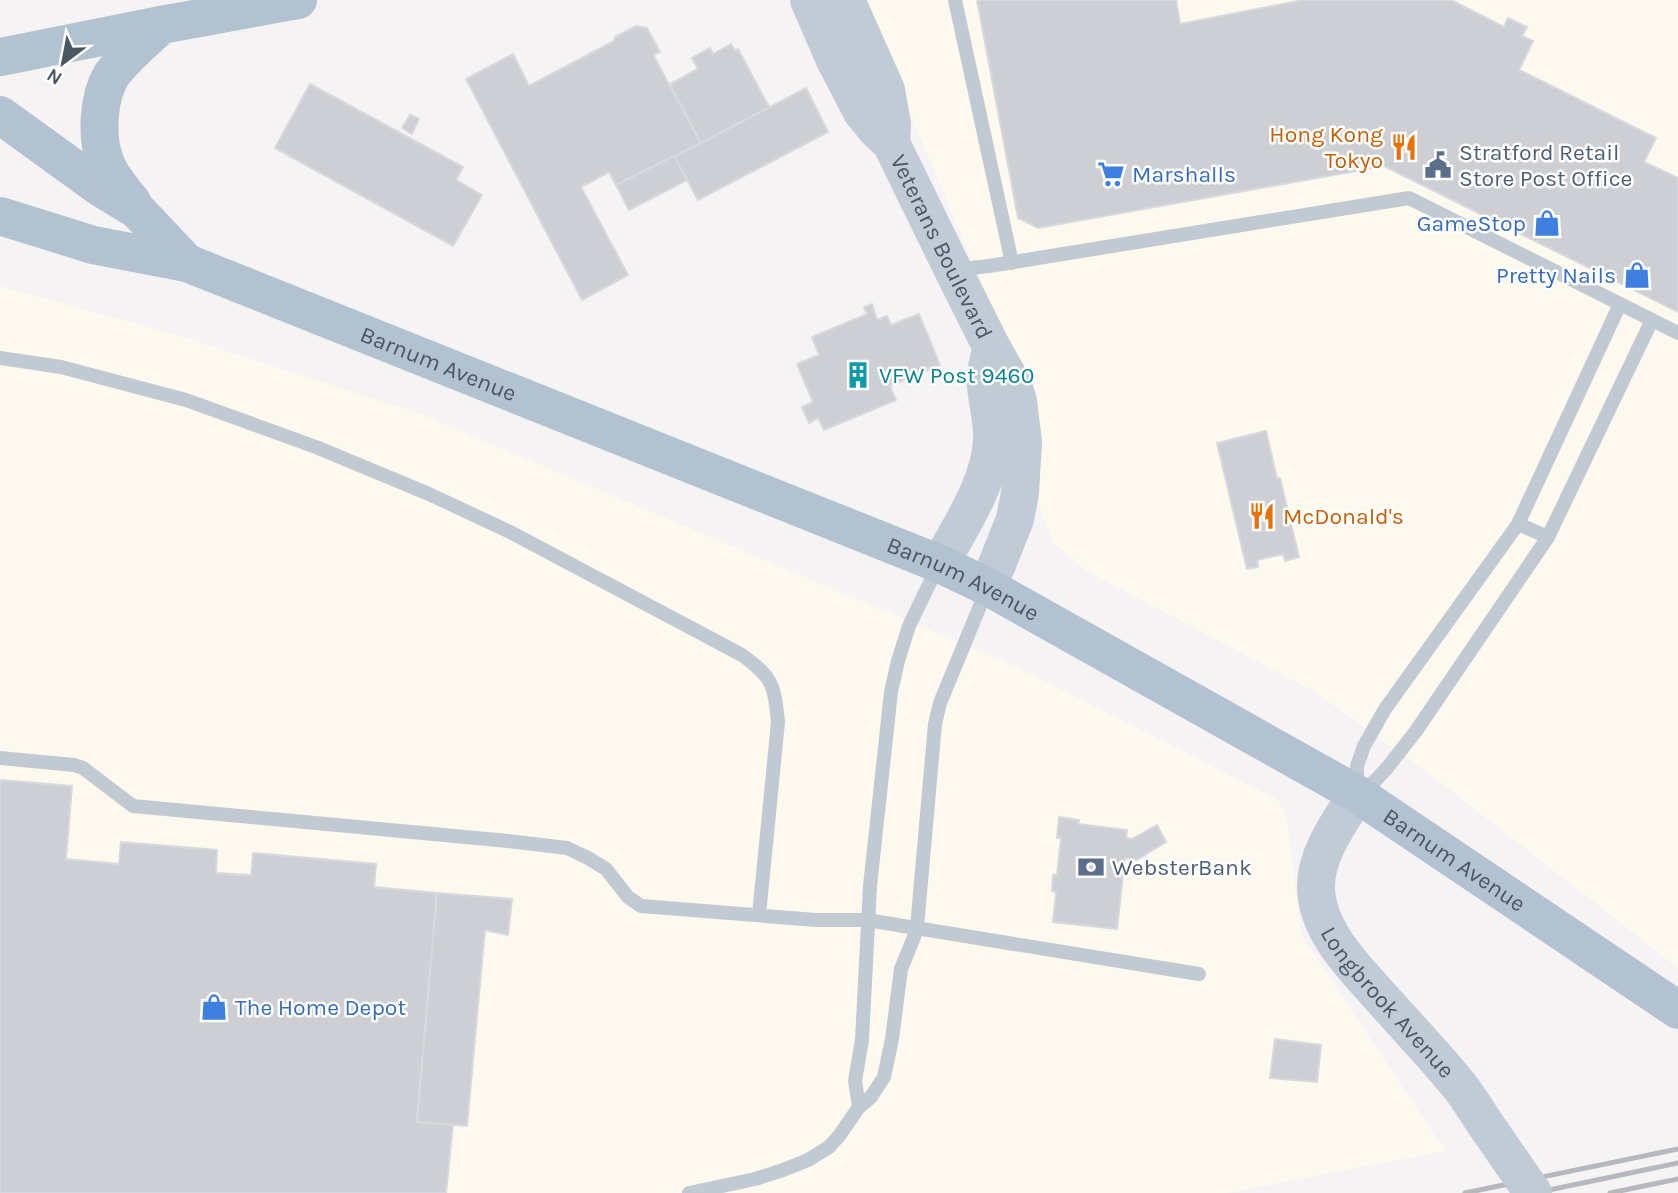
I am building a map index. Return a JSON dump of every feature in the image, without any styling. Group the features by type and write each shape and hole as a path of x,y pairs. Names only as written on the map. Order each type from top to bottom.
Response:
{"main road":[{"path":"0,57 299,0"},
{"path":"137,209 116,183 105,161 100,116 103,98 112,75 161,25"},
{"name":"Barnum Avenue","path":"0,115 101,188 137,209 187,263"},
{"name":"Barnum Avenue","path":"0,216 93,245 187,263 940,564 988,587 1357,794 1678,1010"}],"street":[{"name":"Veterans Boulevard","path":"809,0 834,58 862,112 891,143 953,271 1013,385 1018,401 1023,442 1020,493 1014,519 988,587"},
{"name":"Veterans Boulevard","path":"847,0 886,90 891,116 891,143"},
{"name":"Veterans Boulevard","path":"940,564 971,507 988,467 992,422 986,373 992,348"},
{"name":"Longbrook Avenue","path":"1357,794 1331,837 1319,867 1316,884 1321,912 1336,946 1462,1089 1533,1193"}],"lane":[{"path":"955,0 1012,263"},
{"path":"953,271 1409,198 1678,333"},
{"path":"1357,794 1357,766 1364,746 1385,709 1518,524 1620,304"},
{"path":"1357,794 1375,781 1416,732 1548,537 1652,320"},
{"path":"0,358 61,367 186,400 316,447 510,532 743,655 763,671 775,692 778,722 759,915"},
{"path":"1518,524 1548,537"},
{"path":"859,1107 855,1081 862,1040 867,975 867,920 891,692 909,626 940,564"},
{"path":"689,1193 755,1179 808,1160 839,1136 884,1077 892,1040 901,969 917,927 935,724 940,703 988,587"},
{"path":"0,758 83,768 133,806 567,848 606,869 628,897 641,905 816,920 867,920 1199,974"}],"shaded area":[{"path":"854,0 1678,0 1678,968 1444,785 1315,692 1085,570 1054,543 1039,508 1039,432 994,313 891,68"},
{"path":"0,286 181,336 421,414 1017,667 1279,800 1288,825 1301,934 1445,1151 1228,1193 0,1193"}],"building":[{"path":"977,0 1176,0 1180,24 1303,0 1451,0 1504,27 1508,18 1527,27 1522,36 1533,41 1519,70 1656,138 1644,162 1678,178 1678,312 1384,166 1038,228 1018,218"},
{"path":"636,26 647,28 660,52 653,55 701,143 616,185 609,172 581,187 628,275 582,300 466,79 513,54 529,86 614,41 615,37"},
{"path":"731,44 735,51 738,49 769,107 701,143 670,84 698,69 692,58 710,48 713,54"},
{"path":"310,84 463,167 456,180 482,195 453,246 275,148"},
{"path":"806,88 828,132 698,200 674,156"},
{"path":"410,115 419,119 412,134 402,128"},
{"path":"674,156 687,180 629,210 616,185"},
{"name":"VFW Post 9460","path":"872,304 877,320 887,316 891,325 919,314 940,365 890,386 896,400 824,430 818,418 809,423 802,407 813,402 797,364 819,355 812,337 867,314 864,307"},
{"name":"McDonald's","path":"1266,431 1299,557 1285,561 1283,554 1257,560 1258,567 1247,569 1217,443"},
{"name":"The Home Depot","path":"0,780 72,786 66,859 119,864 121,842 217,850 216,873 251,875 253,853 376,864 374,887 437,893 417,1122 453,1125 446,1193 0,1193"},
{"name":"WebsterBank","path":"1059,817 1079,820 1078,824 1127,830 1126,838 1132,839 1157,825 1166,842 1137,860 1125,858 1117,929 1053,922 1056,892 1052,891 1053,875 1057,875 1061,838 1057,838"},
{"path":"437,893 512,899 508,935 485,930 467,1126 417,1122"},
{"path":"1275,1039 1321,1045 1317,1082 1270,1078"}],"railway":[{"path":"1465,1193 1678,1149"},
{"path":"1535,1193 1678,1163"},
{"path":"1610,1193 1678,1179"}],"place":[{"name":"Hong Kong Tokyo","path":"1404,147"},
{"name":"Stratford Retail Store Post Office","path":"1438,165"},
{"name":"Marshalls","path":"1111,174"},
{"name":"GameStop","path":"1547,223"},
{"name":"Pretty Nails","path":"1637,275"},
{"name":"VFW Post 9460","path":"858,375"},
{"name":"McDonald's","path":"1262,516"},
{"name":"WebsterBank","path":"1091,867"},
{"name":"The Home Depot","path":"214,1007"}]}
